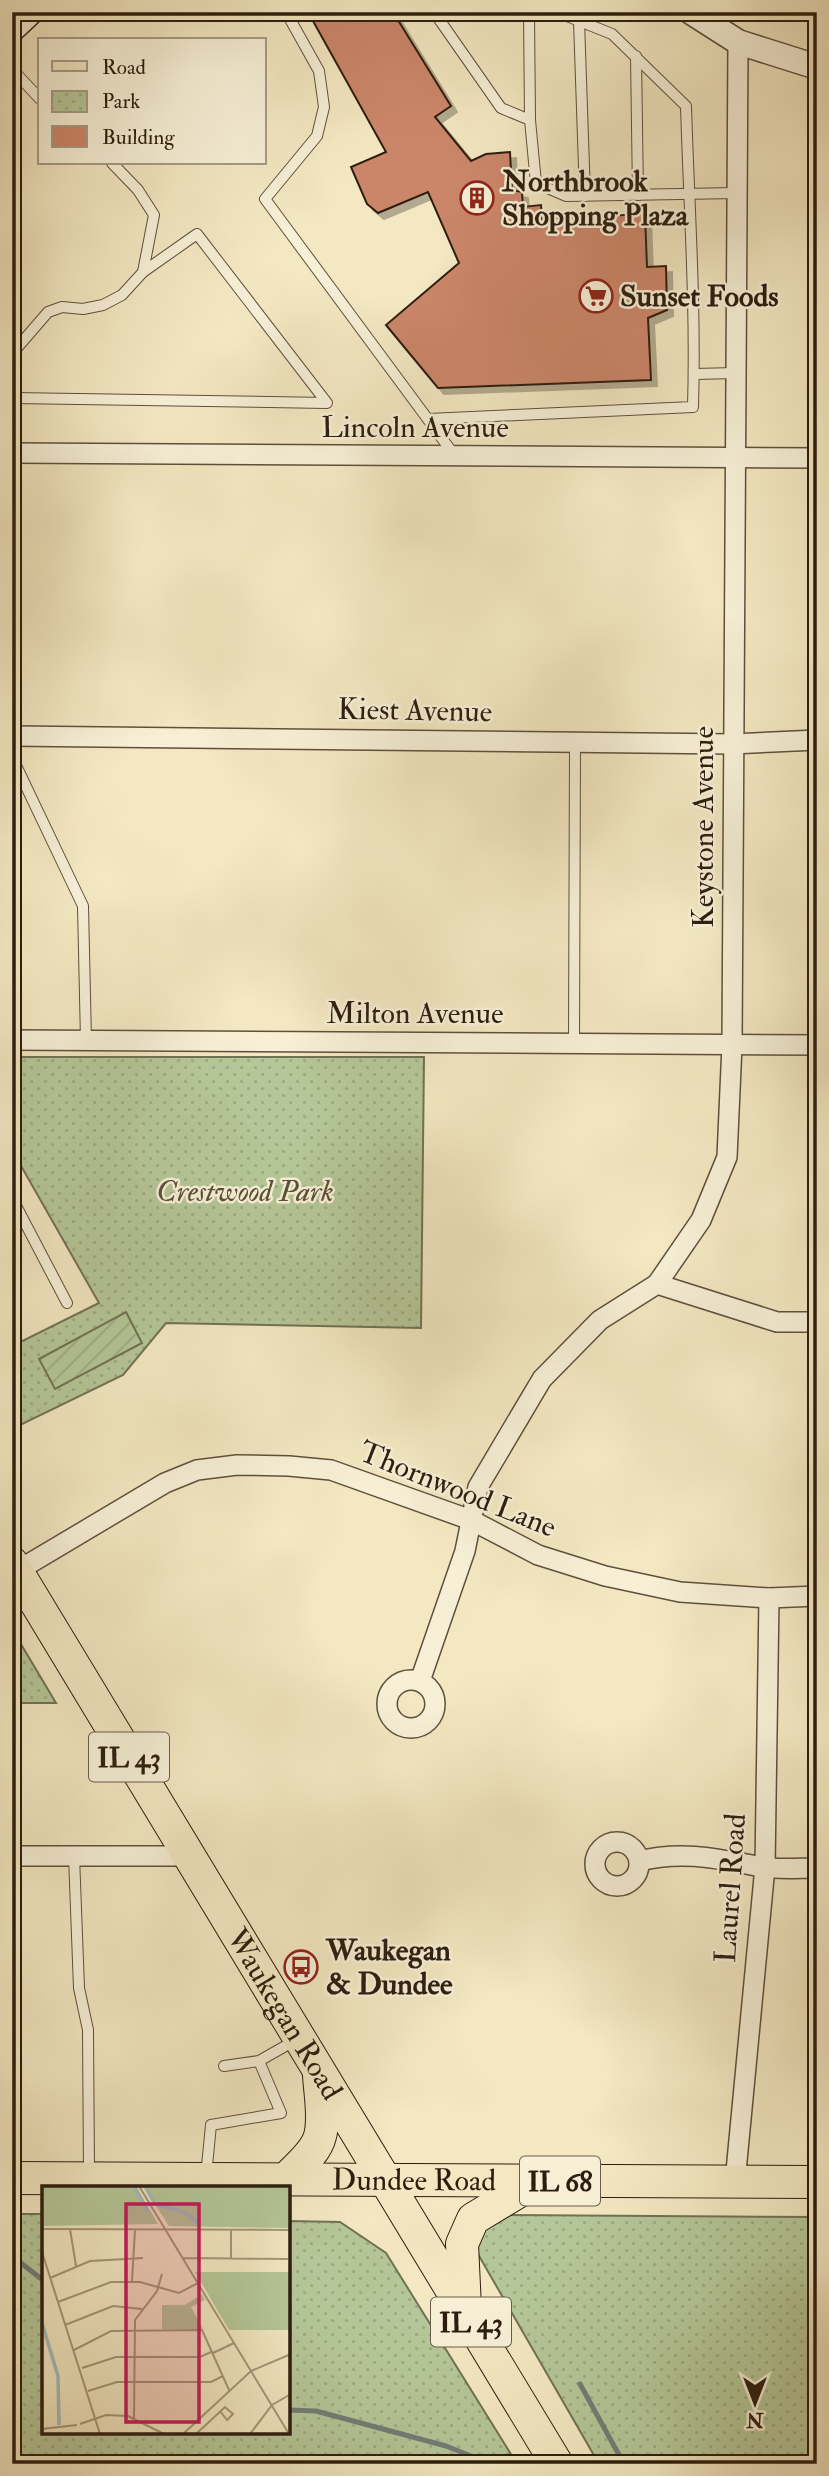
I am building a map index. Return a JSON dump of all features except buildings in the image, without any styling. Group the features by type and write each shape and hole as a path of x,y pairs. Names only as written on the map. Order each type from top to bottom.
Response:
{"main road":[{"path":"12,27 28,12"},
{"name":"Waukegan Road","path":"15,1567 557,2464"},
{"path":"286,2179 314,2149 320,2138 322,2124 319,2070"},
{"name":"Dundee Road","path":"12,2178 817,2182"},
{"path":"466,2313 462,2244 473,2219 536,2180"}],"street":[{"path":"691,12 738,42 817,67"},
{"name":"Keystone Avenue","path":"420,1681 465,1551 478,1487 542,1379 600,1320 657,1284 701,1220 727,1157 732,1045 736,373 744,300 737,193 738,42"},
{"name":"Lincoln Avenue","path":"13,453 817,458"},
{"name":"Kiest Avenue","path":"12,736 732,744 817,740"},
{"name":"Milton Avenue","path":"12,1040 817,1045"},
{"path":"657,1284 778,1322 817,1322"},
{"name":"Thornwood Lane","path":"15,1567 164,1483 197,1470 237,1465 289,1466 331,1470 471,1520 538,1555 605,1576 680,1592 769,1598 817,1596"},
{"name":"Laurel Road","path":"735,2182 765,1867 769,1598"},
{"path":"12,1856 189,1856"},
{"path":"639,1861 658,1856 701,1856 732,1859 765,1867 817,1868"}],"lane":[{"path":"286,12 319,72 324,107 317,136 265,199 456,457"},
{"path":"435,12 501,108 530,120"},
{"path":"529,12 530,120 536,183 566,196 737,193"},
{"path":"428,419 693,407 693,259 686,106 612,34 557,12"},
{"path":"579,21 585,196"},
{"path":"636,57 638,195"},
{"path":"12,69 38,97"},
{"path":"113,164 138,190 154,215 143,272"},
{"path":"13,398 327,403 197,234 143,272 122,295 103,305 83,309 62,307 48,312 16,349 13,398 13,453"},
{"path":"694,374 736,373"},
{"path":"574,1044 575,742"},
{"path":"12,757 83,906 86,1041"},
{"path":"12,1198 67,1303"},
{"path":"74,1856 79,1988 88,2031 89,2178"},
{"path":"224,2066 258,2062 300,2038"},
{"path":"206,2179 211,2125 281,2113 258,2062"}],"green space":[{"name":"Crestwood Park","path":"12,1057 424,1057 421,1328 166,1323 123,1375 12,1429 12,1346 99,1303 12,1150"},
{"path":"126,1312 142,1343 55,1389 39,1359"},
{"path":"12,1629 56,1703 12,1703"},
{"path":"12,2214 42,2214 42,2434 290,2434 290,2221 340,2222 386,2253 517,2464 12,2464"},
{"path":"490,2215 817,2217 817,2464 599,2464 471,2242"}],"waterway":[{"path":"12,2256 42,2279"},
{"path":"580,2384 624,2464"},
{"path":"290,2410 316,2411 446,2446 491,2464"}],"place":[{"name":"Northbrook Shopping Plaza","path":"477,198"},
{"name":"Sunset Foods","path":"596,296"},
{"name":"Waukegan & Dundee","path":"301,1967"}]}
